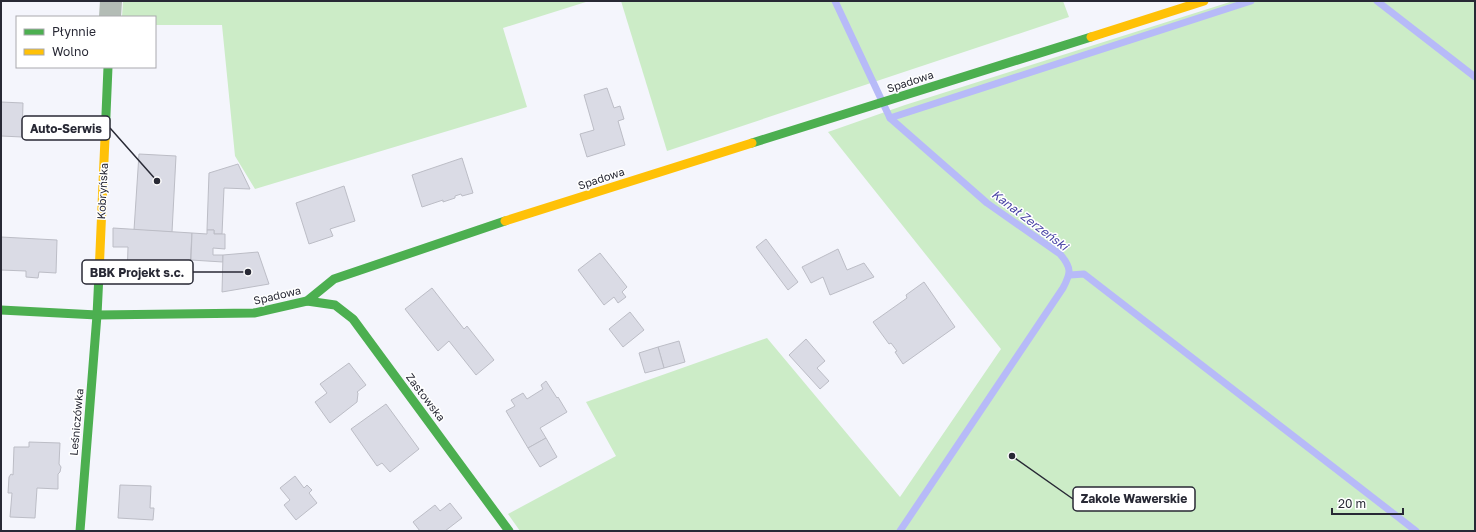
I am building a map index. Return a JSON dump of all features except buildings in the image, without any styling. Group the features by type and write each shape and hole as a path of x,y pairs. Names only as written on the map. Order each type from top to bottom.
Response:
{"street":[{"path":"110,16 111,1"},
{"name":"Spadowa","path":"1,310 97,315 254,313 307,301 334,279 484,228 1204,1"},
{"name":"Kobryńska","path":"97,315 108,68"},
{"name":"Zastowska","path":"307,301 335,305 353,319 509,531"},
{"name":"Leśniczówka","path":"80,531 97,315"}],"green space":[{"path":"123,1 589,1 503,28 527,107 255,189 235,156 222,25 156,25 156,16 122,16"},
{"path":"621,1 1063,1 1069,17 667,151"},
{"path":"1233,1 1475,1 1475,531 520,531 508,514 616,456 586,402 767,338 900,497 1001,349 828,132 905,105"}],"waterway":[{"name":"Kanał Zerzeński","path":"835,1 890,118 987,203 1060,254 1067,263 1069,271 1068,278 1063,288 900,531"},
{"path":"890,118 1251,1"},
{"path":"1377,1 1475,77"},
{"path":"1070,275 1084,274 1416,531"}],"traffic: fast":[{"path":"752,143 1091,37"},
{"path":"105,138 108,68"},
{"path":"1,310 97,315 254,313 307,301 334,279 505,221"},
{"path":"80,531 99,274"},
{"path":"307,301 335,305 353,319 509,531"}],"traffic: slow":[{"path":"1091,37 1204,1"},
{"path":"99,274 105,138"},
{"path":"505,221 752,143"}],"place":[{"name":"Auto-Serwis","path":"157,181"},
{"name":"BBK Projekt s.c.","path":"248,272"},
{"name":"Zakole Wawerskie","path":"1012,456"}]}
